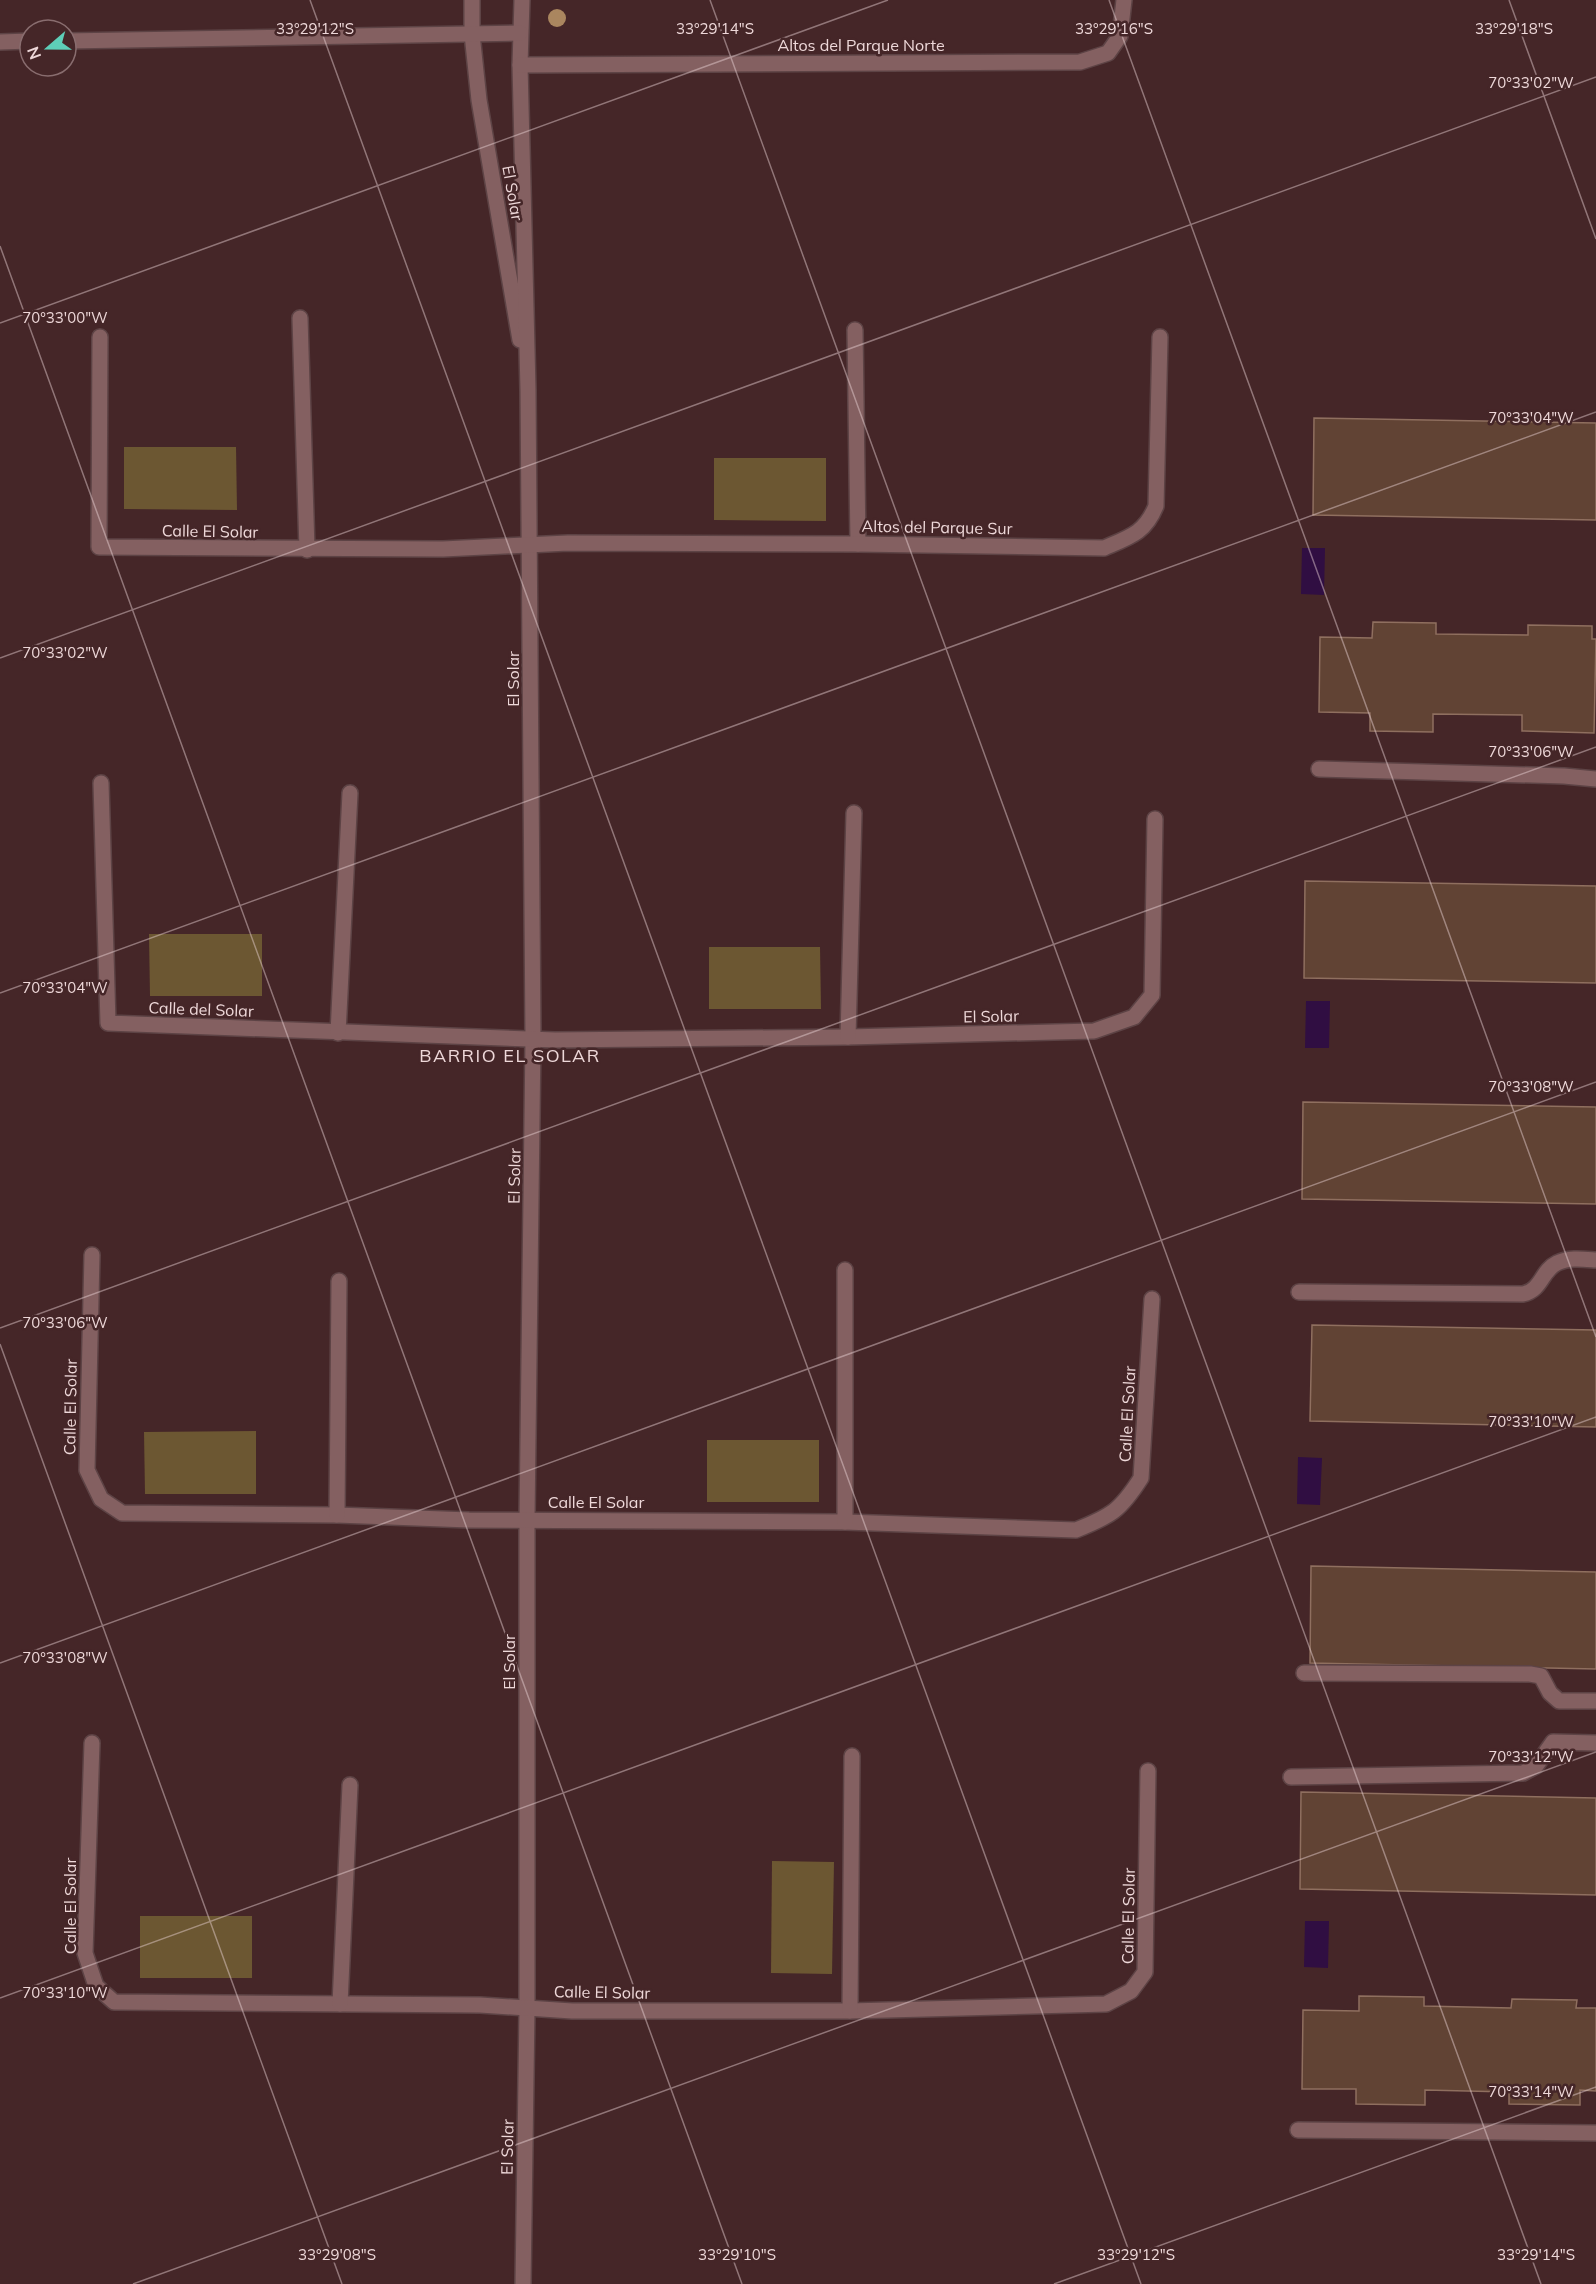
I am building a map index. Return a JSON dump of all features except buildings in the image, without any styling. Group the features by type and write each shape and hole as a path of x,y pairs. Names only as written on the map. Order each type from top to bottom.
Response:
{"street":[{"name":"El Solar","path":"472,0 472,34 479,100 528,390"},
{"name":"El Solar","path":"522,0 520,65 528,390 533,1040 527,1519 527,2009 523,2284"},
{"name":"Altos del Parque Norte","path":"520,65 1080,62 1108,53 1120,36 1124,0"},
{"path":"78,41 520,33"},
{"path":"0,42 18,41"},
{"path":"300,318 307,550"},
{"path":"855,330 858,544"},
{"name":"Calle El Solar","path":"100,337 99,547 307,550 443,549 530,544"},
{"name":"Altos del Parque Sur","path":"530,544 858,544 1104,548 1135,535 1149,522 1156,506 1160,337"},
{"path":"1319,769 1564,776 1596,779"},
{"name":"Calle del Solar","path":"101,783 108,1023 533,1040"},
{"path":"338,1033 350,793"},
{"path":"848,1037 855,813"},
{"name":"El Solar","path":"533,1040 848,1037 1094,1031 1134,1017 1152,995 1155,819"},
{"name":"Calle El Solar","path":"92,1255 87,1470 101,1499 122,1513 337,1515 469,1520 846,1522 1076,1530 1110,1516 1127,1501 1141,1478 1152,1299"},
{"path":"1299,1292 1523,1294 1536,1289 1548,1270 1556,1263 1568,1260 1596,1260"},
{"path":"845,1270 846,1522"},
{"path":"337,1515 339,1281"},
{"path":"1304,1673 1530,1674 1540,1676 1550,1693 1560,1701 1596,1701"},
{"path":"1291,1777 1523,1773 1536,1766 1553,1742 1596,1743"},
{"name":"Calle El Solar","path":"92,1743 84,1953 96,1986 114,2002 480,2005 572,2011 850,2012 1106,2004 1131,1991 1145,1972 1148,1771"},
{"path":"850,2012 852,1756"},
{"path":"340,2004 350,1785"},
{"path":"1298,2130 1596,2133"}],"shaded area":[{"path":"124,447 236,447 237,510 124,509"},
{"path":"714,458 826,458 826,521 714,520"},
{"path":"1302,548 1325,548 1324,595 1301,594"},
{"path":"149,934 262,934 262,996 150,996"},
{"path":"709,947 820,947 821,1009 709,1009"},
{"path":"1306,1001 1330,1001 1329,1048 1305,1048"},
{"path":"256,1431 256,1494 145,1494 144,1432"},
{"path":"707,1440 819,1440 819,1502 707,1502"},
{"path":"1298,1457 1322,1458 1320,1505 1297,1504"},
{"path":"772,1861 834,1862 832,1974 771,1973"},
{"path":"140,1916 252,1916 252,1978 140,1978"},
{"path":"1305,1921 1329,1921 1328,1968 1304,1967"}],"district":[{"name":"BARRIO EL SOLAR","path":"510,1055"}]}
